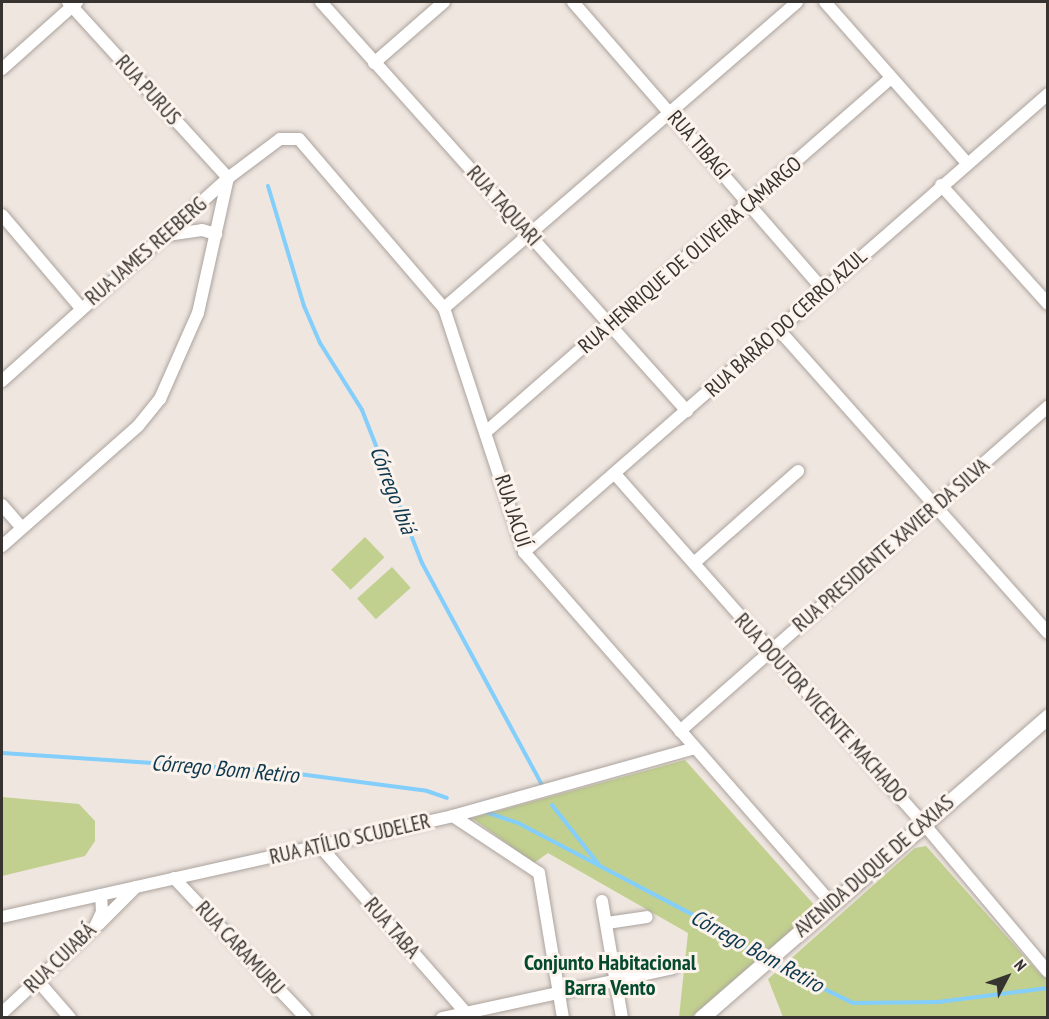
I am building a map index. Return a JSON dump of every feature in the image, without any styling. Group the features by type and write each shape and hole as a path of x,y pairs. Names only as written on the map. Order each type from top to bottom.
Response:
{"street":[{"name":"RUA TAQUARI","path":"321,2 687,411"},
{"path":"374,63 444,2"},
{"name":"RUA TIBAGI","path":"573,2 823,290"},
{"path":"444,308 531,236 669,111 797,2"},
{"path":"825,2 966,162"},
{"path":"2,69 73,3"},
{"name":"RUA PURUS","path":"73,3 228,178"},
{"name":"RUA HENRIQUE DE OLIVEIRA CAMARGO","path":"487,431 891,78"},
{"name":"RUA BARÃO DO CERRO AZUL","path":"524,552 779,330 966,162 1047,94"},
{"name":"RUA JAMES REEBERG","path":"2,381 228,178 280,139 299,139"},
{"name":"RUA JACUÍ","path":"299,139 444,308 487,431 524,552 831,903"},
{"path":"2,546 138,426 160,399 198,313 228,178"},
{"path":"941,184 1047,304"},
{"path":"2,215 81,308"},
{"path":"163,236 192,230 216,234"},
{"path":"779,330 1047,633"},
{"name":"RUA PRESIDENTE XAVIER DA SILVA","path":"680,731 1047,406"},
{"path":"694,563 798,471"},
{"name":"RUA DOUTOR VICENTE MACHADO","path":"615,474 923,823 1047,972"},
{"path":"2,505 21,527"},
{"name":"AVENIDA DUQUE DE CAXIAS","path":"701,1017 1047,716"},
{"name":"RUA ATÍLIO SCUDELER","path":"2,917 453,816 695,748"},
{"path":"453,816 539,873 562,1017"},
{"name":"RUA TABA","path":"319,845 465,1012"},
{"name":"RUA CARAMURU","path":"174,878 306,1017"},
{"path":"95,927 136,887"},
{"name":"RUA CUIABÁ","path":"2,1013 95,927 102,912 101,895"},
{"path":"602,901 622,1017"},
{"path":"607,923 647,917"},
{"path":"442,1017 615,978 673,968"},
{"path":"38,981 69,1017"}],"green space":[{"path":"365,537 384,557 351,590 331,570"},
{"path":"392,567 411,588 376,619 357,598"},
{"path":"685,760 817,908 691,1017 679,1017 688,933 548,853 534,863 472,818"},
{"path":"2,797 79,804 95,821 95,841 85,856 2,876"},
{"path":"926,846 1041,975 1047,975 1047,1017 783,1017 768,979 915,848"}],"waterway":[{"name":"Córrego Ibiá","path":"268,186 304,306 320,343 362,410 422,563 542,785"},
{"name":"Córrego Bom Retiro","path":"2,753 276,771 427,791 447,798"},
{"name":"Córrego Ibiá","path":"552,805 599,865"},
{"name":"Córrego Bom Retiro","path":"486,812 520,824 712,925 764,959"},
{"name":"Córrego Bom Retiro","path":"771,963 853,1003 938,1002 1048,988"}],"district":[{"name":"Conjunto Habitacional Barra Vento","path":"610,974"}]}
